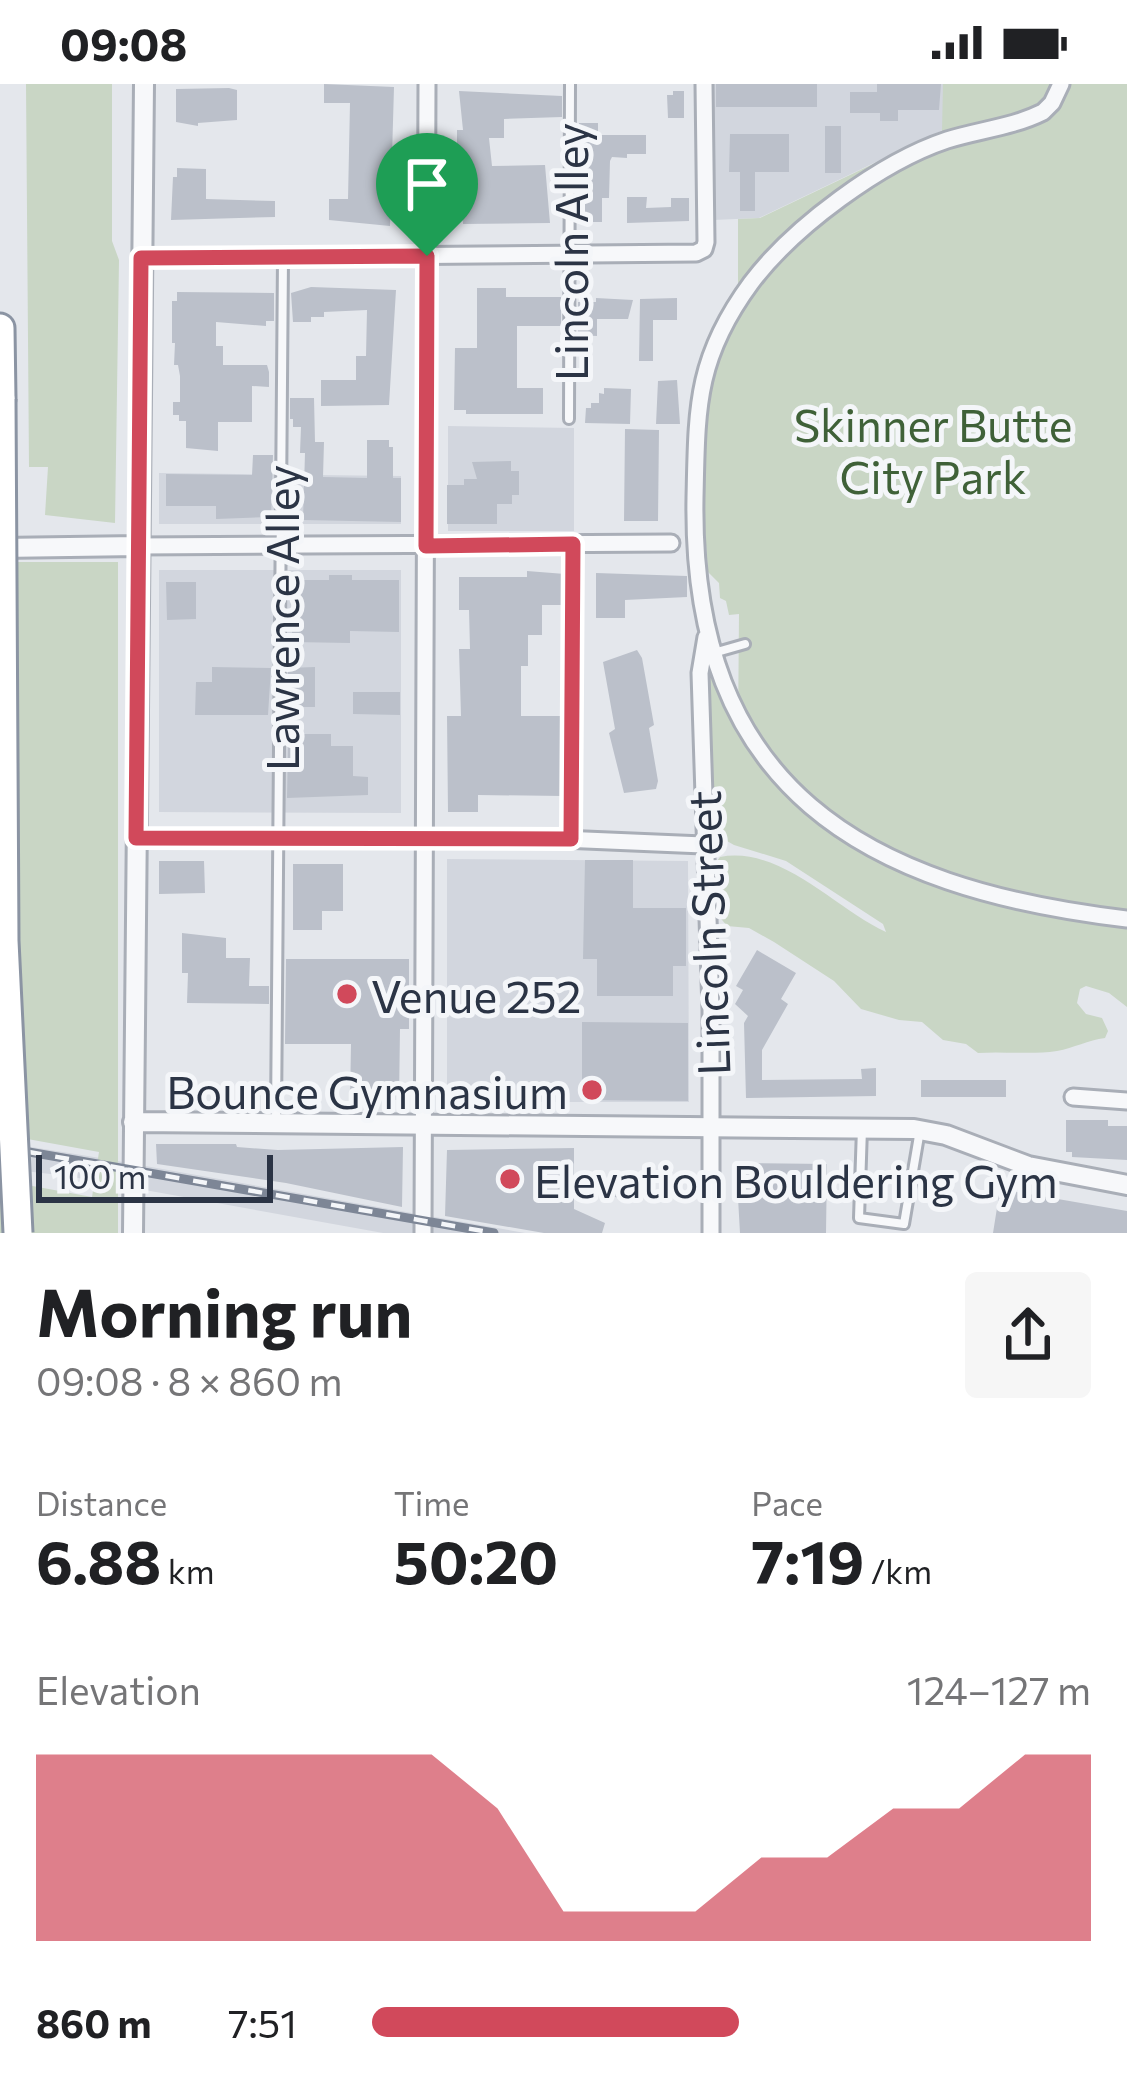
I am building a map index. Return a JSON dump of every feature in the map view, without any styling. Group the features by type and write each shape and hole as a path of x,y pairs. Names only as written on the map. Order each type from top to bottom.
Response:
{"highway":[{"path":"0,328 4,940 18,1233"}],"street":[{"path":"133,1233 144,84"},
{"path":"423,1233 427,84"},
{"path":"141,258 696,254 706,242 704,84"},
{"path":"1061,84 1043,112 908,155 865,181 752,281 715,339 700,389 694,536 707,633 731,705 753,744 804,799 856,840 948,884 1056,910 1127,919"},
{"path":"0,548 670,543"},
{"name":"Lincoln Street","path":"707,633 700,673 711,1233"},
{"path":"136,838 571,839 704,845"},
{"path":"1072,1097 1127,1101"},
{"path":"133,1122 862,1126 946,1135 1028,1166 1127,1185"}],"lane":[{"name":"Lincoln Alley","path":"569,419 570,84"},
{"name":"Lawrence Alley","path":"276,1124 283,257"},
{"path":"571,839 573,544"},
{"path":"716,652 745,644"},
{"path":"862,1126 859,1217 904,1224 920,1130"}],"shaded area":[{"path":"710,84 943,84 943,130 759,218 713,220"},
{"path":"448,426 574,428 574,531 448,531"},
{"path":"159,473 401,476 401,524 159,524"},
{"path":"159,570 401,570 401,813 159,812"},
{"path":"447,859 688,861 689,1102 447,1102"},
{"path":"0,1142 525,1233 383,1233 0,1168"}],"green space":[{"path":"26,84 112,84 112,241 119,260 115,523 45,515 48,467 29,467"},
{"name":"Skinner Butte City Park","path":"943,84 1127,84 1127,1007 1109,993 1086,986 1080,989 1077,1003 1086,1014 1102,1018 1108,1031 1105,1038 1047,1052 978,1053 966,1044 943,1040 922,1022 861,1009 834,981 749,928 727,926 718,915 715,864 720,857 742,856 786,870 886,932 883,924 786,861 734,845 713,833 707,665 716,664 729,716 738,731 739,614 729,615 719,583 708,572 702,440 711,373 738,317 738,219 760,218 942,131"},
{"path":"0,562 118,562 118,1233 0,1233 0,1180 92,1197 99,1152 0,1134"}],"building":[{"path":"324,84 394,87 390,226 329,220 329,199 348,199 350,103 324,103"},
{"path":"716,84 817,84 817,107 716,107"},
{"path":"877,84 941,84 939,110 898,110 898,121 880,121 880,113 850,113 850,92 877,92"},
{"path":"176,89 237,90 237,120 198,126 176,122"},
{"path":"459,91 562,96 562,117 504,119 504,138 489,138 492,166 545,165 550,223 463,224 457,151 457,130 463,130"},
{"path":"684,91 684,118 668,118 667,95"},
{"path":"579,123 598,123 598,135 646,135 646,154 612,157 609,198 602,198 602,222 584,222 584,143 580,143"},
{"path":"825,126 841,126 841,173 825,173"},
{"path":"730,134 789,134 789,172 755,172 755,211 740,211 740,172 729,172"},
{"path":"177,168 206,169 206,199 275,201 275,217 171,220"},
{"path":"627,197 647,197 646,208 671,207 671,198 689,198 689,221 627,223"},
{"path":"311,287 396,290 389,405 321,406 321,380 356,380 356,356 366,356 367,310 324,312 324,317 311,317 311,322 293,322 291,293"},
{"path":"477,288 506,288 506,297 561,297 561,326 517,326 517,388 543,388 543,414 454,410 455,348 477,348"},
{"path":"177,292 274,293 274,321 266,321 266,326 216,322 216,346 223,346 223,365 267,365 269,372 269,387 252,386 252,422 218,422 218,451 186,448 186,421 173,415 173,402 180,402 172,343 172,301 177,301"},
{"path":"596,298 633,300 628,319 597,319 597,336 578,335 578,302 596,302"},
{"path":"677,298 677,320 653,320 653,361 639,361 640,299"},
{"path":"677,380 680,424 656,424 658,381"},
{"path":"604,388 631,389 630,424 585,423 586,408 599,403"},
{"path":"290,398 314,398 315,442 324,442 323,477 367,478 367,440 389,440 393,478 401,478 401,522 303,520 305,453 300,453 301,427 293,427 290,419"},
{"path":"625,429 659,430 658,521 624,521"},
{"path":"253,455 273,455 271,517 216,519 216,506 166,506 166,474 252,475"},
{"path":"511,461 511,471 519,471 519,495 512,495 512,504 497,504 497,524 447,524 447,485 477,479 472,462"},
{"path":"527,571 565,574 564,605 542,605 542,635 528,635 528,666 521,666 521,716 561,716 563,796 478,795 478,812 448,812 447,716 461,716 459,649 470,649 469,610 459,610 459,577 527,577"},
{"path":"596,573 687,576 687,597 625,600 625,618 596,618"},
{"path":"329,575 399,580 399,632 350,631 350,643 292,642 292,580 329,580"},
{"path":"166,582 196,582 196,619 167,620"},
{"path":"637,650 654,725 649,728 658,781 656,789 624,793 609,733 615,729 603,662"},
{"path":"212,667 271,668 268,715 195,715 196,682 212,682"},
{"path":"315,667 315,707 288,707 288,668"},
{"path":"353,692 400,692 400,715 353,714"},
{"path":"298,734 331,734 331,746 353,746 353,776 368,777 368,795 287,798 288,747"},
{"path":"585,860 633,860 633,908 686,908 686,966 673,966 673,996 597,996 597,959 583,959"},
{"path":"159,861 204,861 205,893 159,894"},
{"path":"293,864 343,864 343,911 322,911 322,930 293,930"},
{"path":"182,933 226,938 226,958 250,958 249,986 269,986 269,1004 187,1003"},
{"path":"757,950 796,973 781,999 788,1004 762,1050 762,1080 862,1079 861,1069 876,1068 876,1096 746,1098 744,1023 748,1016 735,1004 743,990 736,986"},
{"name":"Venue 252","path":"286,959 409,959 409,1029 400,1029 399,1100 350,1100 351,1044 285,1044"},
{"path":"582,1022 688,1023 688,1101 582,1100"},
{"path":"921,1080 1006,1080 1006,1097 921,1097"},
{"path":"1066,1120 1108,1120 1108,1126 1127,1126 1127,1160 1072,1157 1072,1152 1066,1152"},
{"path":"156,1144 236,1144 278,1150 403,1147 402,1207 157,1164"},
{"name":"Elevation Bouldering Gym","path":"574,1148 574,1209 605,1223 602,1233 544,1233 445,1216 447,1150"},
{"path":"736,1163 827,1164 826,1233 740,1233"},
{"path":"614,1172 628,1176 622,1199 608,1195"},
{"path":"1000,1189 1127,1211 1127,1233 993,1233"}],"railway":[{"path":"0,1147 494,1233"}],"place":[{"name":"Venue 252","path":"347,994"},
{"name":"Bounce Gymnasium","path":"592,1090"},
{"name":"Elevation Bouldering Gym","path":"510,1179"}],"route":[{"path":"427,256 426,546 573,544 571,839 136,838 141,258 427,256"}]}
